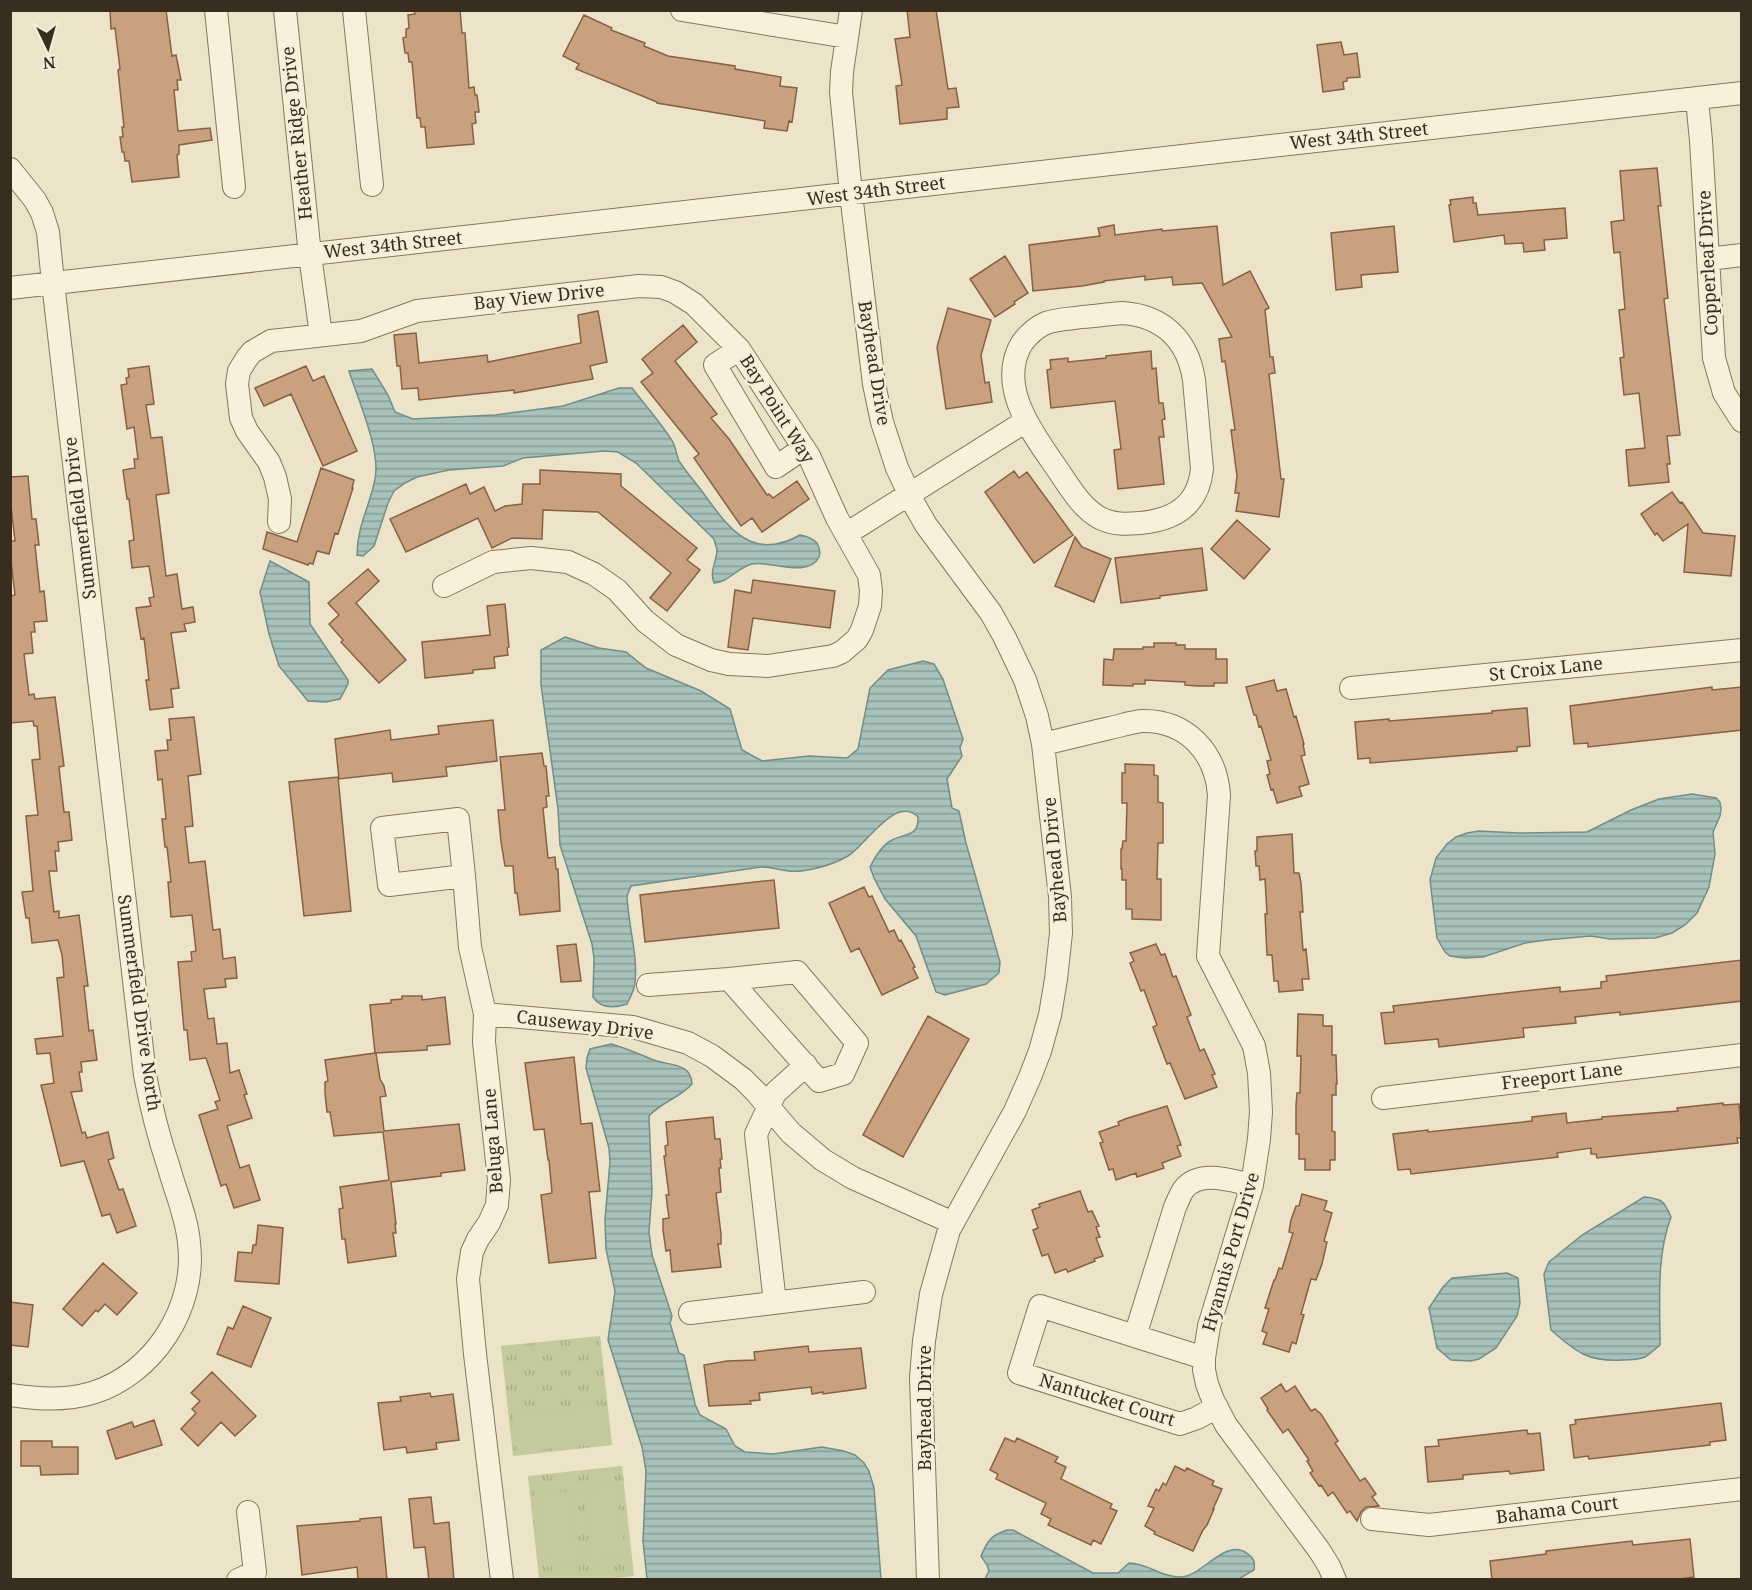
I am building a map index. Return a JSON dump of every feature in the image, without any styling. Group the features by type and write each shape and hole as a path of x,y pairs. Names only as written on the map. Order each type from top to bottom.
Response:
{"street":[{"path":"216,10 234,187"},
{"name":"Heather Ridge Drive","path":"285,10 310,255"},
{"path":"354,10 372,185"},
{"path":"682,10 847,37"},
{"name":"Bayhead Drive","path":"851,10 841,92 851,194 878,403 887,442 909,496 926,525 991,613 1005,638 1031,698 1037,716 1047,774 1060,897 1060,942 1053,997 1045,1034 1015,1111 953,1223 931,1294 922,1360 928,1580"},
{"name":"West 34th Street","path":"10,288 1742,93"},
{"name":"Copperleaf Drive","path":"1697,99 1712,347 1716,370 1726,398 1742,421"},
{"name":"Summerfield Drive","path":"10,169 35,200 48,232 122,879"},
{"path":"310,255 321,335"},
{"path":"1708,259 1742,255"},
{"name":"Bay View Drive","path":"279,522 280,499 275,477 269,462 242,422 237,392 238,378 243,364 252,351 271,341 369,329 417,311 654,286 675,292 694,304 739,349"},
{"path":"1123,313 1142,316 1167,329 1180,343 1190,360 1194,380 1202,479 1195,494 1185,507 1170,518 1154,522 1114,524 1089,510 1026,422 1016,395 1014,362 1020,346 1038,327 1062,319 1123,313"},
{"path":"739,349 714,365 777,467 804,448"},
{"name":"Bay Point Way","path":"444,586 493,562 531,558 568,562 594,574 617,590 645,621 676,645 711,660 758,667 833,656 842,652 857,639 862,630 870,606 870,580 865,566 830,504 809,456 739,349"},
{"path":"846,534 1026,422"},
{"name":"St Croix Lane","path":"1351,688 1742,650"},
{"name":"Hyannis Port Drive","path":"1042,744 1140,721 1159,722 1177,727 1199,743 1214,766 1219,795 1208,956 1254,1046 1261,1092 1261,1112 1260,1139 1252,1185 1209,1326 1204,1358 1207,1384 1226,1425 1319,1550 1335,1580"},
{"name":"Beluga Lane","path":"464,876 470,947 485,1014 484,1042 499,1180 499,1195 494,1214 472,1252 468,1279 502,1580"},
{"name":"Summerfield Drive North","path":"10,1395 46,1399 75,1397 111,1385 128,1375 157,1350 168,1334 181,1308 189,1280 188,1234 152,1113 145,1075 122,879"},
{"path":"648,986 797,972 857,1043 843,1074 819,1081 729,979"},
{"name":"Causeway Drive","path":"485,1014 633,1027 688,1043 720,1061 743,1079 791,1133 838,1170 953,1223"},
{"name":"Freeport Lane","path":"1383,1098 1742,1055"},
{"path":"775,1304 756,1134 775,1093 806,1065"},
{"path":"1135,1336 1175,1207 1185,1188 1199,1178 1218,1178 1252,1185"},
{"path":"690,1313 864,1292"},
{"name":"Nantucket Court","path":"1204,1358 1040,1306 1019,1373 1179,1424 1197,1418 1217,1407"},
{"name":"Bahama Court","path":"1372,1519 1429,1525 1742,1489"},
{"path":"238,1580 255,1572 249,1512"}],"green space":[{"path":"600,1336 612,1445 513,1456 501,1346"},
{"path":"604,1405 608,1442 517,1452 513,1415"},
{"path":"622,1466 634,1576 602,1580 539,1579 528,1476"},
{"path":"616,1485 626,1557 592,1561 583,1490"},
{"path":"570,1491 579,1563 546,1567 537,1495"}],"water":[{"path":"372,369 388,395 395,412 413,419 495,415 563,406 619,388 632,388 671,439 679,461 733,529 744,538 769,545 800,535 804,536 817,543 820,551 819,557 806,567 797,568 752,564 714,583 712,574 717,549 714,539 636,463 618,452 604,451 523,458 503,466 449,470 417,477 394,491 374,546 363,556 357,555 361,525 373,489 376,467 368,425 349,371"},
{"path":"270,561 309,582 310,624 348,680 340,699 326,702 308,701 279,666 260,592"},
{"path":"565,637 599,648 626,652 646,668 701,691 730,709 742,750 762,761 809,756 847,758 858,749 870,688 888,670 923,661 934,664 943,679 963,739 960,748 962,756 947,779 952,808 959,811 1000,962 999,973 986,984 945,995 936,992 916,936 885,899 870,867 885,845 916,828 918,817 909,812 900,812 881,824 848,856 821,867 792,871 761,867 631,886 627,896 636,972 634,988 627,1004 608,1007 596,1001 593,997 592,944 560,845 558,809 541,685 541,650"},
{"path":"1692,794 1716,798 1720,802 1721,809 1713,832 1715,854 1709,887 1697,913 1685,925 1672,933 1655,938 1610,939 1591,936 1546,940 1525,943 1483,957 1464,958 1450,956 1445,952 1437,938 1430,880 1436,858 1456,837 1479,831 1587,832 1659,799"},
{"path":"611,1044 683,1068 691,1077 692,1084 687,1089 649,1116 652,1191 649,1232 652,1255 672,1316 670,1323 679,1353 684,1355 695,1404 700,1415 726,1429 735,1446 745,1452 773,1454 822,1447 855,1455 864,1463 874,1488 881,1579 647,1579 643,1541 646,1471 642,1447 608,1340 615,1291 606,1249 605,1219 609,1148 586,1068 590,1049"},
{"path":"1644,1197 1662,1201 1671,1217 1661,1264 1660,1345 1645,1357 1636,1359 1610,1360 1591,1357 1575,1350 1551,1330 1544,1274 1549,1262 1582,1235"},
{"path":"1507,1273 1518,1278 1520,1303 1517,1316 1496,1348 1479,1359 1451,1360 1437,1348 1429,1308 1452,1278"},
{"path":"1007,1530 1013,1530 1093,1573 1118,1573 1129,1563 1182,1577 1190,1575 1223,1553 1232,1550 1240,1550 1250,1556 1254,1560 1254,1570 1237,1580 985,1579 989,1571 981,1556 983,1551 993,1537"}],"building":[{"path":"110,10 166,10 172,56 176,55 181,80 177,80 178,90 174,90 178,131 210,128 212,140 179,145 177,155 179,177 132,182 129,161 125,161 120,137 123,137 122,127 124,127 118,70 120,69 115,28 111,29"},
{"path":"414,10 460,10 462,33 465,33 469,88 474,87 479,112 475,112 476,123 472,124 474,144 427,148 425,127 421,127 420,118 417,118 412,62 409,62 408,53 405,53 403,38 406,37 406,29 409,28 408,15 415,14"},
{"path":"907,10 936,10 948,89 956,88 959,107 947,108 947,119 900,124 896,86 902,85 895,39 910,37"},
{"path":"584,15 668,56 735,66 735,69 781,77 780,86 797,88 792,122 789,121 787,131 764,128 765,121 657,103 576,69 579,64 563,56"},
{"path":"1341,42 1344,55 1357,53 1360,77 1347,78 1347,81 1343,82 1344,89 1323,92 1317,45"},
{"path":"1657,168 1661,206 1658,206 1668,298 1664,299 1680,435 1667,436 1669,482 1629,486 1626,450 1645,448 1639,393 1624,395 1620,358 1624,357 1619,310 1625,309 1620,252 1614,253 1611,222 1624,220 1620,171"},
{"path":"1473,197 1478,215 1565,208 1567,238 1544,240 1545,250 1524,252 1523,243 1505,244 1504,235 1454,242 1450,200"},
{"path":"1114,225 1115,235 1162,229 1162,231 1217,226 1223,285 1250,271 1269,308 1265,310 1270,357 1273,357 1275,373 1269,374 1281,479 1284,479 1279,517 1236,511 1239,493 1235,493 1237,476 1231,430 1235,430 1225,361 1222,362 1219,339 1232,337 1202,283 1173,285 1172,277 1145,280 1145,276 1033,291 1029,245 1100,236 1098,228"},
{"path":"1394,226 1398,272 1361,275 1362,287 1336,290 1331,233"},
{"path":"1005,256 1028,293 995,317 970,279"},
{"path":"948,308 991,320 981,355 985,383 989,382 992,402 946,409 937,347"},
{"path":"598,311 607,362 590,366 593,379 514,393 514,390 419,400 418,388 402,389 394,335 416,333 419,363 487,355 488,362 581,343 578,315"},
{"path":"683,325 697,342 675,361 717,414 711,418 729,439 767,495 773,498 797,481 809,499 762,532 752,518 741,526 694,458 699,454 641,382 653,373 642,359"},
{"path":"1151,351 1152,369 1156,368 1159,403 1163,403 1165,419 1162,420 1164,437 1159,437 1164,484 1118,489 1114,450 1121,449 1115,401 1051,408 1047,370 1051,369 1050,360 1068,358 1068,362"},
{"path":"149,366 154,404 146,405 151,438 162,437 169,493 156,495 166,576 177,574 182,609 193,607 195,622 184,624 186,631 171,633 179,688 171,689 173,707 150,710 144,638 141,639 136,608 151,606 149,598 154,597 149,566 132,568 129,541 134,540 123,470 135,468 134,459 138,459 134,427 127,429 121,385 127,384 128,369"},
{"path":"306,366 313,381 324,376 357,451 323,466 291,394 264,406 255,388"},
{"path":"321,468 354,480 338,534 335,533 329,554 317,551 313,564 308,565 263,549 267,532 297,542"},
{"path":"540,470 621,474 621,486 697,548 687,560 700,570 667,611 650,598 671,573 598,512 543,510 542,539 512,538 492,548 478,518 406,552 390,519 466,484 470,494 484,487 495,511 505,506 522,504 523,484 540,484"},
{"path":"1014,471 1019,478 1027,472 1073,535 1034,563 985,492"},
{"path":"28,476 32,519 36,519 39,545 35,545 40,592 44,591 47,621 34,622 35,632 31,632 33,653 24,654 29,695 34,694 35,699 55,697 64,766 59,767 64,812 69,812 72,840 58,842 59,851 55,851 57,871 49,871 54,912 59,911 59,918 79,915 88,986 84,986 89,1031 93,1030 97,1060 81,1062 82,1072 79,1072 82,1091 71,1092 82,1133 85,1132 87,1138 108,1132 114,1158 108,1160 119,1190 123,1189 136,1226 117,1233 110,1214 102,1216 84,1161 61,1166 41,1085 54,1083 50,1053 37,1054 35,1039 63,1036 57,978 64,977 58,940 32,943 29,918 26,918 22,892 33,891 26,816 38,815 32,760 40,759 37,726 34,726 33,721 10,723 10,596 15,595 10,541 15,541 10,477"},
{"path":"1672,492 1680,503 1682,502 1703,533 1735,536 1731,576 1684,572 1688,524 1663,541 1657,533 1655,535 1641,514"},
{"path":"1237,520 1270,549 1244,579 1211,549"},
{"path":"1075,537 1082,547 1111,559 1094,602 1055,586"},
{"path":"1202,548 1207,590 1121,603 1115,558"},
{"path":"368,569 379,581 356,603 406,660 379,683 341,642 343,640 329,624 339,615 328,603"},
{"path":"753,580 835,591 830,628 753,618 748,650 728,647 735,590 751,593"},
{"path":"505,604 508,655 494,657 495,668 473,670 473,673 425,678 422,642 490,635 487,606"},
{"path":"1154,643 1176,643 1176,645 1185,645 1185,649 1216,649 1216,659 1227,659 1227,683 1198,686 1185,685 1185,682 1145,680 1145,684 1133,684 1133,686 1103,685 1104,659 1113,660 1114,649 1143,649 1143,647 1154,647"},
{"path":"1274,680 1277,691 1286,689 1294,717 1296,716 1304,744 1305,755 1301,756 1309,784 1299,787 1302,796 1277,803 1267,775 1270,774 1267,761 1271,760 1246,687"},
{"path":"1712,687 1712,690 1742,687 1742,730 1588,747 1588,743 1574,744 1570,706"},
{"path":"1527,708 1530,746 1517,747 1517,751 1370,763 1370,758 1358,759 1355,722 1492,713 1492,711"},
{"path":"194,717 201,774 188,776 193,826 185,827 189,863 205,861 213,930 220,929 223,959 235,957 237,978 225,979 226,987 204,989 208,1019 214,1018 217,1044 227,1043 230,1073 239,1070 247,1094 244,1095 252,1118 227,1126 240,1168 249,1165 260,1200 234,1208 226,1184 221,1186 199,1115 218,1109 215,1102 220,1100 206,1058 190,1060 187,1030 184,1030 178,962 192,961 191,952 196,951 192,915 171,917 168,882 171,882 162,819 166,819 162,779 158,780 155,751 168,750 167,740 171,740 169,719"},
{"path":"493,720 497,761 446,767 447,776 393,782 392,773 339,779 335,739 390,730 391,740 439,734 438,726"},
{"path":"542,753 544,766 546,766 549,796 546,796 547,807 543,808 548,858 555,857 556,869 558,869 560,911 520,915 517,893 515,893 513,866 505,866 501,842 498,810 505,810 500,757"},
{"path":"1125,764 1154,765 1154,775 1158,776 1158,802 1163,803 1163,843 1158,843 1157,879 1161,879 1161,920 1132,919 1132,909 1126,909 1126,880 1122,880 1121,869 1121,849 1123,841 1126,841 1127,803 1122,803 1122,773 1125,773"},
{"path":"338,777 351,911 304,916 289,782"},
{"path":"1292,834 1294,873 1299,873 1301,883 1303,912 1300,912 1303,950 1306,949 1309,979 1302,979 1303,990 1279,992 1278,981 1274,981 1272,955 1267,955 1265,879 1260,880 1255,851 1257,851 1257,837"},
{"path":"774,880 779,928 645,942 640,895"},
{"path":"864,887 869,897 872,896 889,932 894,930 899,941 901,940 918,978 882,995 859,948 851,952 829,903"},
{"path":"576,944 581,981 561,982 557,946"},
{"path":"1156,944 1161,955 1165,954 1173,977 1176,976 1191,1015 1187,1017 1200,1051 1204,1049 1215,1074 1212,1075 1217,1087 1185,1099 1170,1063 1167,1064 1153,1027 1157,1025 1144,990 1141,991 1130,963 1134,961 1130,953"},
{"path":"1742,960 1742,1001 1620,1015 1620,1012 1575,1017 1576,1023 1523,1028 1524,1037 1439,1047 1438,1039 1385,1044 1381,1013 1394,1012 1393,1006 1560,987 1560,992 1601,988 1601,982 1607,981 1606,976"},
{"path":"402,996 422,996 422,1000 445,997 450,1044 427,1046 427,1050 376,1053 380,1079 386,1096 380,1097 384,1131 459,1124 465,1170 441,1173 441,1176 391,1182 396,1224 396,1233 393,1233 396,1256 348,1263 340,1220 339,1209 343,1208 340,1187 389,1180 383,1132 334,1136 330,1112 327,1112 325,1082 328,1081 325,1060 375,1053 370,1005 391,1003 391,1000 402,999"},
{"path":"1298,1014 1323,1015 1323,1026 1332,1026 1332,1055 1336,1055 1337,1084 1336,1095 1332,1095 1335,1160 1330,1160 1330,1170 1305,1170 1305,1159 1299,1159 1299,1134 1296,1134 1301,1056 1297,1056"},
{"path":"928,1016 969,1039 903,1157 863,1135"},
{"path":"574,1057 581,1124 592,1123 600,1191 589,1192 596,1258 549,1263 541,1195 552,1193 549,1160 544,1129 534,1130 525,1063"},
{"path":"1723,1103 1723,1105 1739,1104 1742,1138 1737,1138 1738,1143 1597,1158 1596,1154 1591,1154 1591,1148 1557,1153 1558,1157 1411,1174 1410,1169 1398,1170 1393,1134 1532,1121 1532,1117 1566,1113 1567,1123 1602,1119 1602,1117 1678,1111 1677,1108"},
{"path":"1167,1106 1181,1145 1177,1146 1181,1156 1162,1163 1164,1168 1137,1177 1136,1173 1116,1180 1113,1169 1109,1170 1100,1143 1103,1142 1099,1132 1119,1125 1118,1122 1125,1119"},
{"path":"713,1117 715,1139 720,1139 722,1159 720,1159 721,1168 719,1168 721,1192 716,1193 721,1234 721,1244 718,1244 721,1267 672,1272 670,1250 666,1251 663,1230 663,1219 669,1218 666,1195 669,1195 664,1156 666,1156 665,1146 668,1145 666,1122"},
{"path":"1080,1191 1088,1212 1092,1211 1099,1226 1096,1227 1100,1237 1096,1238 1103,1256 1068,1272 1066,1269 1055,1273 1048,1254 1042,1256 1033,1230 1038,1228 1032,1210 1040,1207 1039,1204"},
{"path":"1302,1194 1327,1201 1324,1210 1332,1213 1324,1241 1327,1242 1322,1264 1316,1280 1311,1279 1301,1314 1304,1315 1296,1344 1292,1342 1289,1352 1263,1344 1267,1333 1262,1331 1269,1309 1265,1308 1279,1268 1282,1269 1293,1233 1289,1232 1291,1220 1296,1206 1299,1206"},
{"path":"258,1225 283,1228 279,1284 235,1281 238,1252 252,1253 253,1245 256,1245"},
{"path":"103,1263 137,1293 117,1315 105,1304 98,1312 96,1310 82,1326 63,1309"},
{"path":"10,1302 33,1305 28,1347 10,1345"},
{"path":"243,1306 271,1318 251,1367 217,1354 228,1327 233,1329"},
{"path":"808,1346 809,1352 861,1348 866,1388 812,1394 811,1387 759,1393 760,1400 750,1401 751,1404 709,1406 704,1365 755,1360 754,1352"},
{"path":"212,1372 256,1416 235,1436 221,1422 198,1446 181,1429 196,1413 192,1409 200,1401 191,1393"},
{"path":"1281,1384 1286,1392 1295,1386 1311,1411 1315,1409 1321,1414 1338,1441 1335,1443 1360,1481 1365,1478 1376,1494 1372,1497 1379,1506 1366,1507 1357,1521 1350,1511 1347,1513 1333,1492 1328,1496 1321,1485 1319,1486 1310,1473 1313,1471 1307,1461 1309,1460 1288,1429 1283,1433 1267,1410 1261,1398"},
{"path":"430,1393 431,1397 453,1394 459,1440 436,1443 437,1449 407,1453 406,1447 384,1450 378,1403 401,1401 400,1397"},
{"path":"1721,1403 1726,1440 1710,1442 1710,1445 1589,1459 1588,1456 1574,1458 1570,1425 1576,1424 1575,1420"},
{"path":"154,1420 162,1445 116,1459 107,1431 132,1422 134,1427"},
{"path":"1527,1430 1528,1434 1540,1433 1544,1470 1510,1474 1509,1471 1463,1475 1463,1479 1428,1482 1425,1447 1439,1446 1438,1440"},
{"path":"1005,1438 1015,1442 1017,1438 1058,1457 1055,1462 1066,1467 1061,1479 1112,1504 1110,1508 1117,1511 1101,1544 1093,1540 1091,1545 1048,1525 1051,1519 1041,1514 1046,1503 996,1479 998,1474 990,1470"},
{"path":"21,1441 52,1441 52,1447 78,1447 78,1474 41,1475 40,1466 21,1466"},
{"path":"1175,1466 1185,1471 1187,1468 1214,1481 1212,1485 1222,1489 1193,1551 1154,1534 1155,1532 1145,1526 1154,1508 1148,1506 1156,1489 1159,1491 1163,1483 1166,1485"},
{"path":"431,1497 434,1524 449,1522 454,1580 429,1580 425,1547 414,1548 409,1499"},
{"path":"381,1517 387,1580 358,1580 357,1567 302,1575 297,1526"},
{"path":"1690,1539 1694,1577 1672,1580 1492,1580 1490,1561 1546,1554 1546,1551 1632,1541 1633,1545"}]}
